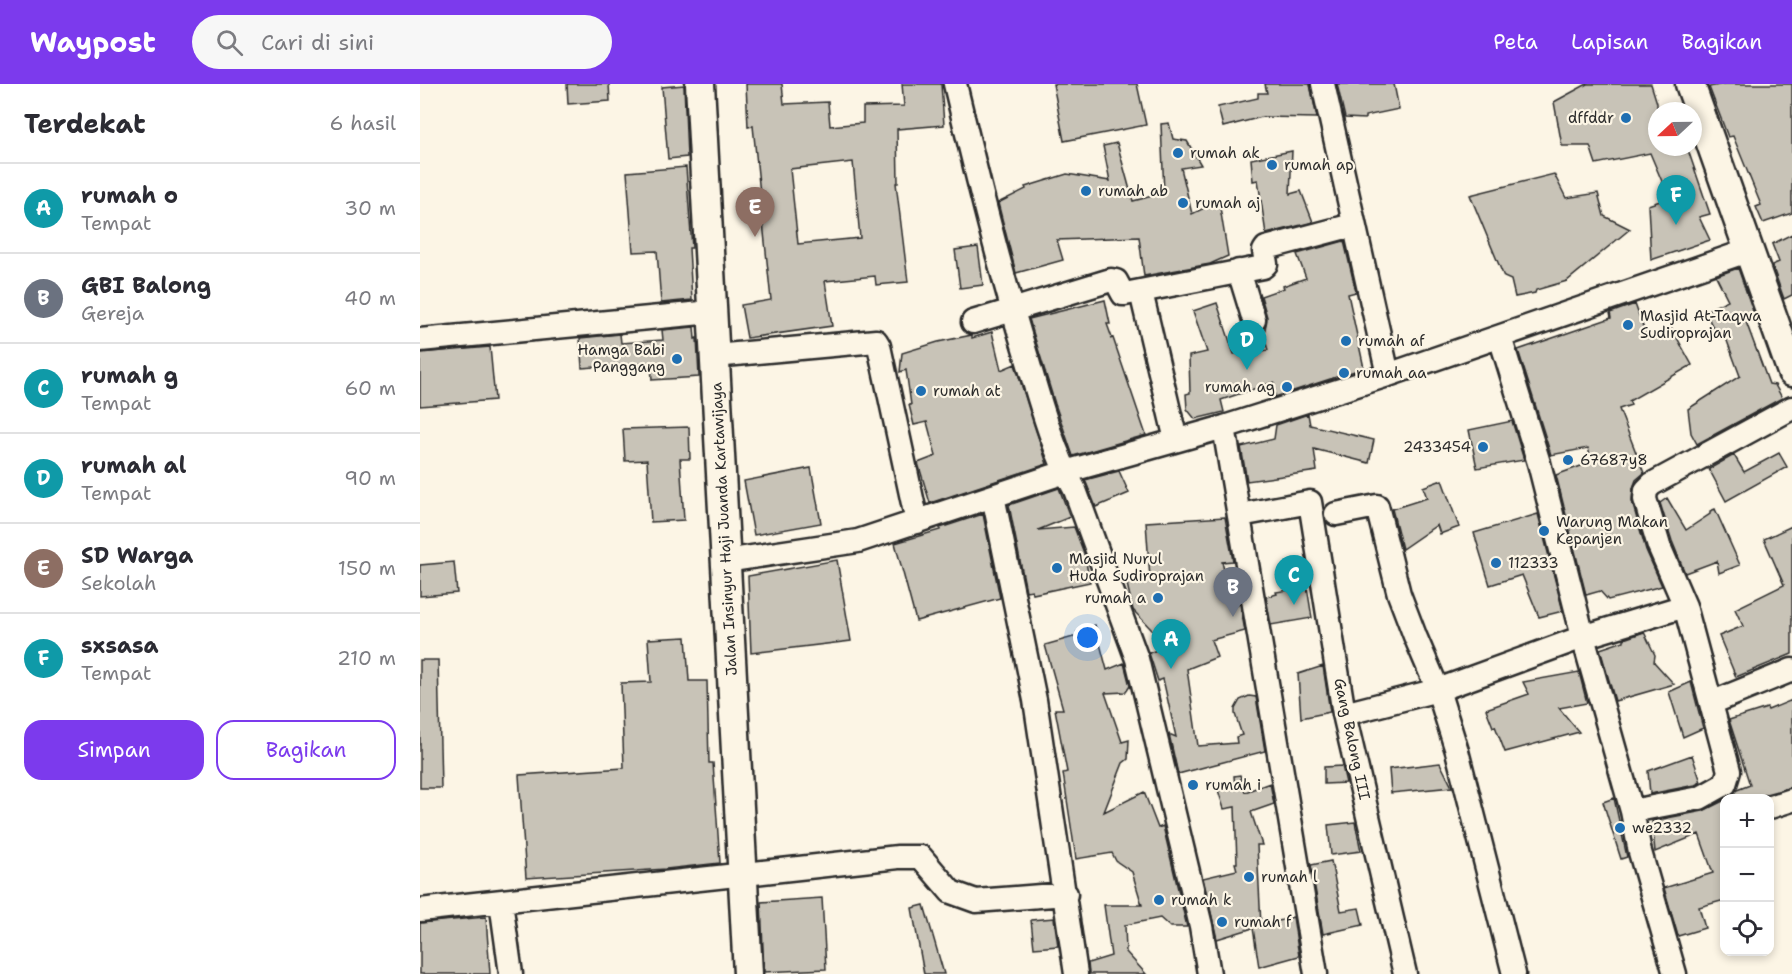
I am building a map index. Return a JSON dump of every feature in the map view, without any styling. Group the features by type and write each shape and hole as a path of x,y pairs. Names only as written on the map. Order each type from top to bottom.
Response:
{"main road":[{"name":"Jalan Insinyur Haji Juanda Kartawijaya","path":"700,84 748,974"},
{"path":"1690,84 1792,372"}],"street":[{"path":"955,84 981,194 1012,310 1037,391 1065,472 1075,490 1137,659 1202,926 1209,974"},
{"path":"1323,84 1388,375"},
{"path":"973,322 1111,280 1116,281 1123,294 1265,265 1264,251 1266,248 1353,225"},
{"path":"725,561 858,541 1065,472 1224,427 1388,375 1748,251"},
{"path":"1239,271 1254,320"},
{"path":"1141,292 1176,440"},
{"path":"420,340 712,312"},
{"path":"1500,337 1539,463 1583,638 1675,974"},
{"path":"715,356 876,342 879,346 917,522"},
{"path":"1632,811 1700,798 1725,784 1728,777 1728,763 1685,606 1659,546 1645,499 1646,490 1652,484 1792,408"},
{"path":"1224,427 1316,974"},
{"path":"993,496 1035,700 1076,974"},
{"name":"Gang Balong III","path":"1240,514 1310,502 1344,714 1405,974"},
{"path":"1336,514 1377,506 1399,594 1414,636 1438,690 1468,792 1514,974"},
{"path":"1344,714 1438,690 1583,638 1685,606"},
{"path":"1711,703 1792,670"},
{"path":"1774,806 1792,800"},
{"path":"420,910 743,876 898,857 921,857 951,892 976,901 1065,894"},
{"path":"501,902 511,974"}],"building":[{"path":"567,84 609,84 610,101 568,104"},
{"path":"746,84 782,84 784,104 828,102 830,126 863,123 863,107 904,106 902,84 941,84 944,125 897,129 898,183 896,183 908,282 876,285 875,276 825,281 832,326 747,338 741,305 771,300 753,126 748,127","holes":["853,162 860,238 798,244 790,169"]},
{"path":"1053,84 1137,84 1146,125 1064,141"},
{"path":"1265,84 1310,84 1317,118 1262,117 1223,127 1218,107 1258,98 1258,93 1267,93"},
{"path":"1337,84 1394,84 1399,109 1365,116 1365,119 1345,118"},
{"path":"1587,84 1651,84 1657,102 1648,102 1648,153 1596,164 1590,146 1562,146 1554,102"},
{"path":"1724,84 1792,84 1792,213 1763,223 1756,207 1761,205 1733,136 1728,137 1709,87"},
{"path":"684,85 687,157 668,159 662,87"},
{"path":"1169,123 1173,139 1187,141 1201,165 1181,168 1192,214 1219,201 1228,256 1210,264 1144,276 1139,237 1057,240 1063,260 1016,273 998,203 1026,189 1025,187 1067,174 1110,181 1103,146 1117,143 1133,201 1164,193 1161,124"},
{"path":"1292,151 1290,194 1301,191 1313,222 1266,234 1258,180 1253,181 1251,159"},
{"path":"1651,156 1690,156 1710,214 1699,217 1710,240 1651,260 1648,205 1669,198"},
{"path":"686,167 692,248 689,248 692,300 661,303 657,251 633,252 627,172"},
{"path":"1554,174 1566,198 1598,193 1604,216 1630,229 1567,281 1536,290 1535,293 1515,297 1511,280 1504,277 1470,195"},
{"path":"1792,234 1792,295 1784,299 1772,265 1779,262 1772,244"},
{"path":"1344,241 1356,292 1348,294 1364,368 1275,397 1274,382 1221,400 1224,412 1195,419 1187,409 1186,394 1190,393 1189,356 1207,352 1193,311 1217,303 1234,354 1268,350 1262,331 1265,330 1267,317 1261,296 1306,278 1297,254"},
{"path":"978,247 983,285 960,288 955,250"},
{"path":"1738,268 1754,314 1745,319 1769,384 1775,385 1782,398 1697,444 1691,433 1688,409 1740,376 1723,330 1716,334 1705,311 1728,300 1716,276"},
{"path":"1105,300 1110,324 1107,324 1112,338 1110,339 1113,338 1146,435 1073,456 1029,319"},
{"path":"1635,304 1647,338 1671,327 1692,365 1629,401 1631,405 1619,409 1644,473 1636,480 1632,502 1646,550 1662,586 1608,600 1600,591 1586,595 1556,475 1592,462 1588,448 1551,455 1518,350 1611,318 1610,313"},
{"path":"694,327 695,339 697,338 699,377 652,380 651,363 582,368 580,338 620,334 621,343 663,340 662,330"},
{"path":"992,332 1001,370 1015,364 1047,464 930,503 918,463 936,456 927,422 914,425 909,405 911,405 906,370 900,372 902,353 938,342 972,335 972,338"},
{"path":"490,347 495,400 420,406 420,353"},
{"path":"1308,414 1310,425 1374,440 1369,463 1314,449 1317,471 1247,481 1241,447 1274,439 1276,425"},
{"path":"1512,421 1524,460 1477,468 1469,430"},
{"path":"689,427 690,459 680,459 684,520 651,522 647,460 625,461 623,429"},
{"path":"1779,453 1787,467 1726,501 1709,469 1734,455 1744,472"},
{"path":"811,468 821,523 754,535 744,481"},
{"path":"1119,471 1129,493 1096,507 1085,480"},
{"path":"1442,480 1459,527 1440,534 1437,525 1402,549 1392,509 1427,498 1423,487"},
{"path":"1059,488 1070,517 1038,530 1074,527 1084,553 1090,582 1033,594 1032,590 1026,591 1009,505"},
{"path":"1667,498 1686,530 1715,509 1740,565 1719,573 1717,561 1685,573 1660,503"},
{"path":"983,514 1000,598 916,621 895,543"},
{"path":"1538,514 1563,611 1539,617 1522,575 1490,585 1474,533"},
{"path":"1225,517 1233,561 1222,562 1233,606 1240,604 1245,631 1211,640 1217,657 1187,669 1198,746 1237,743 1236,737 1242,735 1235,709 1240,700 1249,696 1256,697 1265,751 1178,774 1169,734 1176,737 1163,679 1158,681 1149,653 1167,646 1133,610 1127,584 1150,579 1146,522"},
{"path":"1792,526 1792,654 1736,677 1719,636 1743,626 1735,609 1784,585 1764,539"},
{"path":"837,560 851,641 751,653 748,576"},
{"path":"454,562 457,593 420,596 420,565"},
{"path":"1307,587 1312,618 1271,625 1266,597 1277,594 1276,592"},
{"path":"1095,625 1107,670 1124,663 1130,686 1126,692 1105,693 1122,742 1129,740 1128,759 1123,763 1104,812 1144,792 1158,828 1163,826 1187,927 1170,927 1160,918 1125,925 1126,952 1146,974 1089,974 1088,963 1111,956 1104,905 1142,905 1132,872 1116,861 1112,853 1076,859 1063,773 1067,772 1055,709 1063,709 1045,645 1077,636 1077,632"},
{"path":"1644,632 1655,655 1654,662 1674,684 1615,701 1600,649"},
{"path":"686,637 689,681 707,681 709,763 713,763 720,863 666,869 526,878 519,775 624,768 621,683 651,682 648,639"},
{"path":"420,660 438,660 441,788 420,788"},
{"path":"1323,666 1330,712 1301,718 1298,674"},
{"path":"1579,672 1587,703 1559,708 1579,732 1505,752 1486,709 1529,694 1523,682"},
{"path":"1691,682 1703,728 1683,737 1669,692"},
{"path":"1792,700 1792,787 1766,794 1732,794 1750,785 1729,720 1767,708 1768,710"},
{"path":"1692,755 1701,782 1650,794 1648,771"},
{"path":"1440,763 1452,787 1391,793 1389,769"},
{"path":"1342,766 1346,783 1324,784 1324,767"},
{"path":"1240,775 1245,792 1270,783 1274,804 1251,812 1262,845 1257,845 1261,926 1293,917 1299,956 1259,967 1253,928 1217,939 1203,878 1237,870 1235,807 1224,809 1218,790 1235,788 1234,776"},
{"path":"1614,798 1627,857 1621,859 1603,802"},
{"path":"1720,802 1720,901 1699,907 1705,928 1678,936 1664,888 1713,873 1699,834 1655,852 1652,821 1703,811"},
{"path":"1355,822 1361,851 1331,855 1328,825"},
{"path":"1331,861 1341,911 1359,908 1363,925 1323,934 1311,865"},
{"path":"822,898 826,969 764,972 761,902"},
{"path":"924,905 944,974 924,974 912,908"},
{"path":"486,917 490,974 420,974 420,923"},
{"path":"1054,918 1058,946 1034,948 1031,920"}],"place":[{"name":"dffddr","path":"1626,118"},
{"name":"rumah ak","path":"1178,153"},
{"name":"rumah ap","path":"1272,165"},
{"name":"rumah ab","path":"1086,191"},
{"name":"rumah aj","path":"1183,203"},
{"name":"sxsasa","path":"1676,225"},
{"name":"SD Warga","path":"755,237"},
{"name":"Masjid At-Taqwa Sudiroprajan","path":"1628,325"},
{"name":"rumah af","path":"1346,341"},
{"name":"Hamga Babi Panggang","path":"677,359"},
{"name":"rumah al","path":"1247,370"},
{"name":"rumah aa","path":"1344,373"},
{"name":"rumah ag","path":"1287,387"},
{"name":"rumah at","path":"921,391"},
{"name":"2433454","path":"1483,447"},
{"name":"67687y8","path":"1568,460"},
{"name":"Warung Makan Kepanjen","path":"1544,531"},
{"name":"112333","path":"1496,563"},
{"name":"Masjid Nurul Huda Sudiroprajan","path":"1057,568"},
{"name":"rumah a","path":"1158,598"},
{"name":"rumah g","path":"1294,605"},
{"name":"GBI Balong","path":"1233,617"},
{"name":"rumah o","path":"1171,669"},
{"name":"rumah i","path":"1193,785"},
{"name":"we2332","path":"1620,828"},
{"name":"rumah l","path":"1249,877"},
{"name":"rumah k","path":"1159,900"},
{"name":"rumah f","path":"1222,922"}]}
